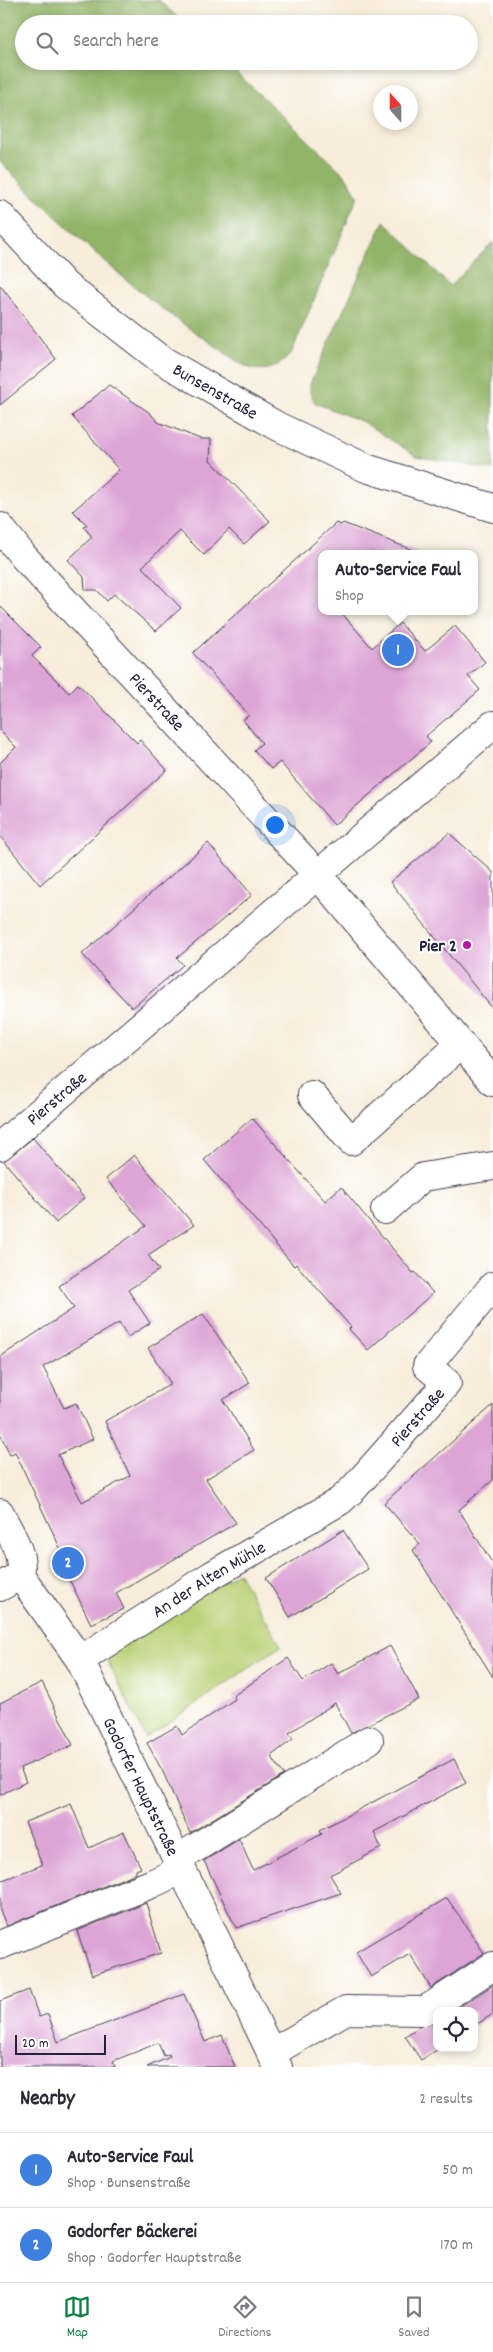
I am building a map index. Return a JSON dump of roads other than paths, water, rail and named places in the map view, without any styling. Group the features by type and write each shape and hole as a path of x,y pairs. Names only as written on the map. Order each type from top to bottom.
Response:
{"street":[{"name":"Bunsenstraße","path":"0,215 65,285 160,360 277,426 366,468 486,504"},
{"name":"Pierstraße","path":"0,527 23,556 316,874 493,1082"},
{"name":"Pierstraße","path":"0,1146 316,874 410,797 493,725"},
{"path":"312,1095 351,1141 461,1044"},
{"path":"385,1210 423,1177 493,1166"},
{"name":"Pierstraße","path":"340,1501 382,1458 447,1383 428,1366 493,1286"},
{"name":"An der Alten Mühle","path":"80,1660 212,1575 340,1501"},
{"name":"Godorfer Hauptstraße","path":"0,1513 19,1554 22,1565 10,1581 80,1660 178,1865 275,2060"},
{"path":"0,1944 152,1884 178,1865 370,1740"},
{"path":"275,2060 346,2010 424,2011 493,1966"}],"place":[{"name":"Auto-Service Faul","path":"398,650"},
{"name":"Pier 2","path":"467,945"},
{"name":"Godorfer Bäckerei","path":"68,1563"}]}
